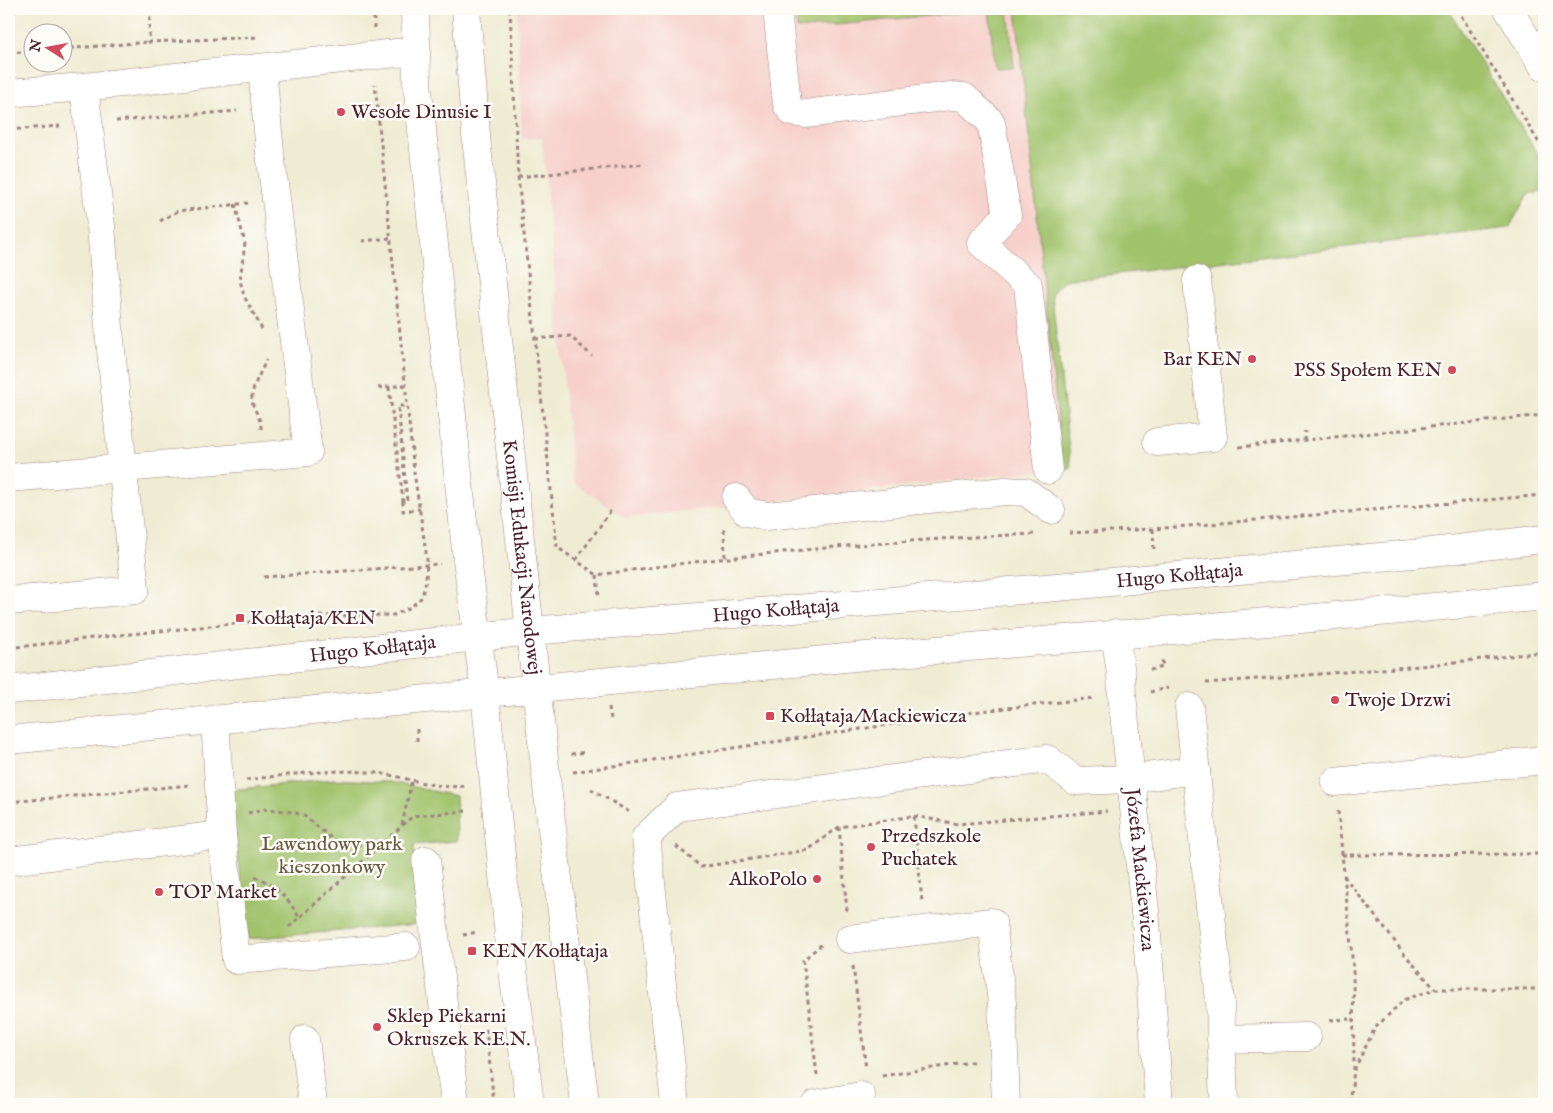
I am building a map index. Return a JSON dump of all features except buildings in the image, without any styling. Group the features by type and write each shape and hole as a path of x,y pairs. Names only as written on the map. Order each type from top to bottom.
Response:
{"street":[{"path":"415,9 415,51 467,559 485,693 493,782 530,1104"},
{"name":"Komisji Edukacji Narodowej","path":"466,9 478,157 585,1104"},
{"path":"777,9 786,104 792,112 805,114 951,96 964,97 991,122 1007,215 981,243 1028,285 1048,470"},
{"path":"1508,9 1544,67"},
{"path":"9,93 415,51"},
{"path":"9,478 308,452 276,199 262,68"},
{"path":"9,602 135,590 122,467 101,226 84,86"},
{"path":"1157,442 1213,437 1196,280"},
{"path":"736,498 747,512 767,516 1005,491 1026,492 1052,526"},
{"name":"Hugo Kołłątaja","path":"9,690 477,636 1057,587 1413,554 1544,539"},
{"path":"9,740 538,688 1544,596"},
{"name":"Józefa Mackiewicza","path":"1115,634 1122,674 1122,695 1147,931 1160,1104"},
{"path":"1194,696 1196,770 1220,1001 1224,1104"},
{"path":"215,720 222,831 236,960 406,947"},
{"path":"675,1104 646,837 677,807 1047,759 1076,781 1131,779 1196,770"},
{"path":"1335,782 1544,760"},
{"path":"9,861 222,831"},
{"path":"426,860 455,1104"},
{"path":"849,939 992,922 1002,1003 1006,1104"},
{"path":"1221,1038 1307,1037"},
{"path":"305,1039 313,1104"},
{"path":"817,1104 864,1087"}],"path":[{"path":"149,42 150,9"},
{"path":"510,9 518,177 557,546 597,575 694,561 960,537 1052,526 1163,528 1544,494"},
{"path":"1457,9 1544,151"},
{"path":"72,48 259,36"},
{"path":"9,53 22,52"},
{"path":"9,130 266,109"},
{"path":"518,177 644,164"},
{"path":"160,221 178,212 276,199"},
{"path":"235,204 245,242 240,280 244,296 263,331"},
{"path":"362,241 391,238"},
{"path":"535,339 570,336 592,356"},
{"path":"248,456 251,444 261,430 261,420 252,403 252,395 267,357"},
{"path":"378,388 405,385"},
{"path":"389,387 403,511 420,509"},
{"path":"403,501 407,501 398,406 408,406"},
{"path":"1213,437 1217,449 1544,415"},
{"path":"1304,441 1305,431"},
{"path":"576,560 612,509"},
{"path":"264,577 427,566"},
{"path":"1194,696 1420,666 1544,652"},
{"path":"547,777 982,711 1122,695 1170,687"},
{"path":"9,802 331,771 367,772 412,779 438,786 493,782"},
{"path":"402,826 412,779"},
{"path":"1335,782 1353,967 1354,1070 1350,1104"},
{"path":"592,789 656,828 701,867 808,850 839,827 914,816 958,824 1113,810"},
{"path":"222,831 240,815 265,809 287,811 302,815 337,843 379,846"},
{"path":"286,929 412,816 466,811"},
{"path":"914,816 925,930"},
{"path":"839,827 864,1087 1004,1056"},
{"path":"1342,855 1544,854"},
{"path":"226,874 252,876 267,880 286,897 300,917"},
{"path":"1344,876 1434,989"},
{"path":"817,1104 803,960 820,946 849,939"},
{"path":"1354,1070 1375,1028 1404,1000 1434,989 1544,988"},
{"path":"486,1029 494,1104"}],"shaded area":[{"path":"517,9 1016,9 1063,468 625,518 573,482 542,138 522,139"}],"green space":[{"path":"795,9 976,9 976,11 797,29"},
{"path":"989,9 1008,9 1014,67 995,68"},
{"path":"1016,9 1448,9 1544,164 1544,192 1528,194 1509,228 1065,280 1055,289 1052,296 1071,468 1063,472"},
{"name":"Lawendowy park kieszonkowy","path":"334,779 391,782 456,796 457,841 414,845 420,924 248,939 229,790"}],"place":[{"name":"Wesołe Dinusie I","path":"341,112"},
{"name":"Bar KEN","path":"1252,359"},
{"name":"PSS Społem KEN","path":"1452,370"},
{"name":"Kołłątaja/KEN","path":"240,618"},
{"name":"Twoje Drzwi","path":"1335,700"},
{"name":"Kołłątaja/Mackiewicza","path":"770,716"},
{"name":"Przedszkole Puchatek","path":"871,847"},
{"name":"AlkoPolo","path":"817,879"},
{"name":"TOP Market","path":"159,892"},
{"name":"KEN/Kołłątaja","path":"472,951"},
{"name":"Sklep Piekarni Okruszek K.E.N.","path":"377,1027"}]}
